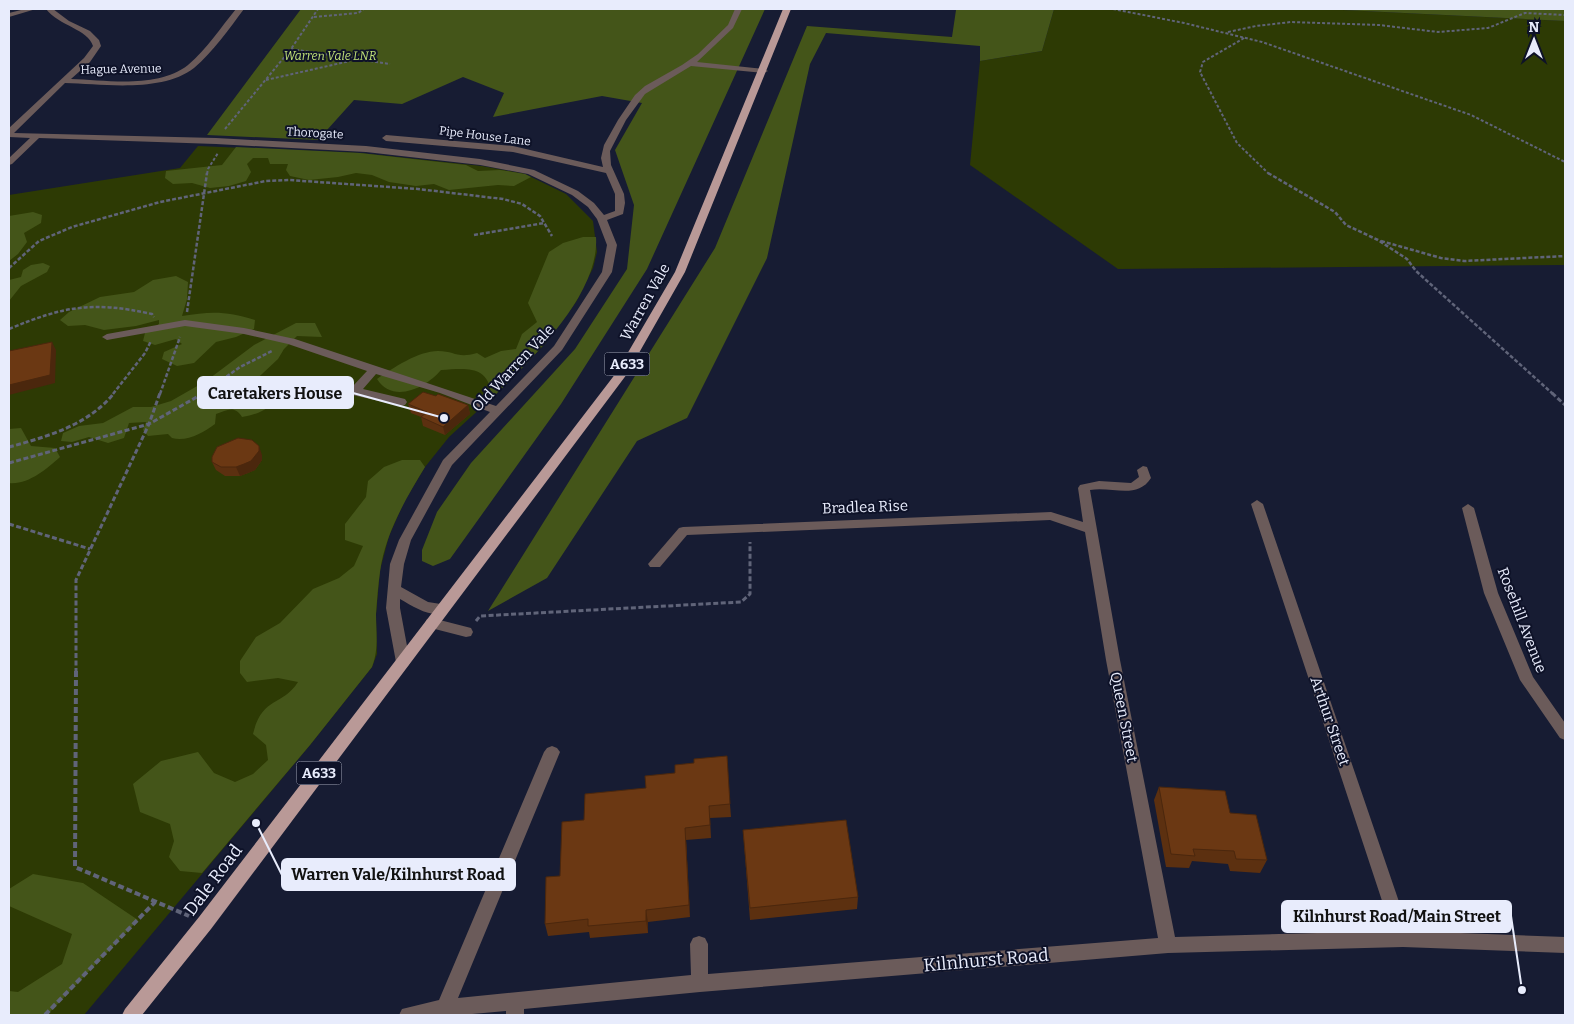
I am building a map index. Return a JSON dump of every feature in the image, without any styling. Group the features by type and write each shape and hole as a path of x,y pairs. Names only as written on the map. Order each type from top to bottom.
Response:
{"main road":[{"name":"Warren Vale","path":"432,623 621,374 680,272 764,71 787,9"},
{"name":"Dale Road","path":"131,1015 205,923 432,623"}],"street":[{"path":"9,15 32,9"},
{"path":"9,134 94,52 97,46 96,40 83,29 62,20 49,9"},
{"name":"Hague Avenue","path":"63,81 142,82 170,79 190,68 240,9"},
{"path":"602,219 620,212 622,203 620,190 609,171 605,154 610,139 640,94 663,78 691,64 732,24 738,9"},
{"path":"691,64 764,71"},
{"name":"Thorogate","path":"9,134 216,141 366,149 480,162 531,172 575,193 591,205 602,219"},
{"path":"9,162 37,136"},
{"name":"Pipe House Lane","path":"386,138 513,149 609,171"},
{"name":"Old Warren Vale","path":"403,662 393,608 397,564 405,540 447,463 558,348 607,272 612,245 602,219"},
{"path":"108,337 186,323 244,331 291,341 497,410"},
{"path":"355,391 374,370"},
{"path":"296,379 400,402"},
{"name":"Queen Street","path":"1143,470 1145,478 1140,484 1133,486 1092,485 1084,488 1112,660 1168,945"},
{"name":"Arthur Street","path":"1257,504 1403,939"},
{"name":"Rosehill Avenue","path":"1468,508 1491,593 1527,680 1565,734"},
{"name":"Bradlea Rise","path":"655,564 683,531 1051,516 1090,529"},
{"path":"394,589 425,607 442,609"},
{"path":"432,623 466,632"},
{"path":"446,1008 552,752"},
{"name":"Kilnhurst Road","path":"408,1015 446,1008 515,1008 700,983 1168,945 1403,939 1565,945"},
{"path":"699,944 700,983"}],"path":[{"path":"216,141 291,49 318,9"},
{"path":"313,17 358,13 364,9"},
{"path":"1113,9 1226,32 1244,38 1470,115 1565,162"},
{"path":"1226,32 1292,22 1379,25 1438,32 1488,28 1525,14 1565,15"},
{"path":"1244,38 1203,62 1200,72 1237,143 1258,165 1275,179 1335,212 1346,224 1378,240 1407,259 1416,271 1565,405"},
{"path":"291,49 353,60 390,64"},
{"path":"265,80 353,60"},
{"path":"205,923 75,868 76,580 150,424 186,323 208,169 226,142"},
{"path":"9,268 39,241 72,227 160,202 240,184 289,180 418,189 503,199 522,204 540,216 552,236"},
{"path":"474,235 544,223"},
{"path":"1378,240 1442,258 1464,261 1565,256"},
{"path":"9,329 60,309 83,306 119,306 152,314 157,327 145,353 108,402 76,424 39,440 9,447"},
{"path":"9,463 150,424 200,396 240,367 291,341"},
{"path":"9,524 90,549"},
{"path":"466,632 480,616 741,602 750,594 752,585 750,527"},
{"path":"45,1015 155,902"}],"green space":[{"name":"Warren Vale LNR","path":"301,9 765,9 647,269 561,404 450,559 433,566 422,561 422,550 437,512 471,463 575,349 627,269 634,205 615,150 642,103 602,96 493,117 504,93 463,77 402,104 354,100 318,140 207,135"},
{"path":"944,9 1054,9 1042,51 980,61 980,46 826,33 810,64 767,258 687,418 637,441 547,578 488,611 715,248 807,26 952,37 956,10"},
{"path":"1054,9 1323,9 1565,21 1565,265 1118,269 970,165 980,61 1042,51"},
{"path":"1323,9 1565,9 1565,21"},
{"path":"198,146 360,153 482,166 525,174 566,194 593,221 597,252 593,268 576,302 545,344 495,395 449,437 425,467 404,502 389,536 380,570 376,615 377,654 372,667 310,745 84,1015 9,1015 9,195 180,168"},
{"path":"236,147 360,153 466,165 478,171 500,170 525,174 531,177 514,186 498,185 449,190 434,184 416,186 389,182 372,175 356,173 309,180 290,176 286,170 288,164 270,164 268,158 253,158 247,164 251,172 246,181 229,186 210,188 192,183 173,184 165,178 166,171 222,165"},
{"path":"33,212 42,215 41,223 24,233 27,242 18,254 9,261 9,216"},
{"path":"583,237 596,237 594,258 587,280 576,302 545,344 495,395 491,394 485,377 473,370 466,369 441,370 427,383 409,391 392,391 384,387 377,379 406,361 430,352 444,351 460,355 477,353 485,358 501,351 516,349 522,334 537,322 528,303 549,252 563,243"},
{"path":"43,263 50,266 47,272 21,286 9,301 9,280 21,277 23,270 31,265"},
{"path":"176,276 188,282 187,299 182,316 202,313 227,313 255,320 254,329 236,337 216,342 194,363 177,366 162,359 164,352 182,344 176,339 155,345 143,341 145,333 159,324 159,320 136,326 104,330 85,325 68,326 60,320 69,312 100,297 134,292 153,280"},
{"path":"296,323 315,323 322,337 297,336 284,349 278,359 248,387 281,395 264,410 242,417 234,410 224,411 216,414 215,424 195,436 183,439 172,438 168,434 148,436 143,430 146,422 129,423 124,438 108,443 89,437 72,442 61,441 63,433 79,426 103,423 133,407 151,407 171,401 206,381 254,345"},
{"path":"21,428 31,446 55,448 60,457 30,479 9,483 9,429"},
{"path":"402,460 420,460 425,467 410,492 386,544 379,583 376,614 376,647 372,667 310,745 202,873 180,871 169,857 174,841 170,824 140,812 133,784 161,761 198,752 214,773 235,782 253,774 268,760 266,745 253,734 257,722 267,707 292,690 298,682 278,678 247,682 240,673 240,661 256,637 280,623 313,589 339,578 354,566 363,546 345,540 345,524 366,497 368,481 384,467"},
{"path":"33,874 83,883 138,920 49,1013 45,1015 9,1015 9,991 18,992 62,964 72,934 9,906 9,889"}],"building":[{"path":"52,342 50,375 9,385 9,351"},
{"path":"423,392 436,396 438,394 468,405 443,427 421,417 427,412 408,404"},
{"path":"238,438 252,440 259,446 259,451 251,461 236,467 221,467 212,462 212,457 217,447"},
{"path":"727,756 730,804 709,806 710,825 685,828 689,905 646,910 646,921 588,926 588,919 545,924 546,877 560,876 562,822 584,820 585,794 646,788 645,776 675,773 675,765 694,763 694,759"},
{"path":"1159,787 1225,791 1230,813 1256,815 1267,860 1236,859 1234,851 1193,849 1195,856 1171,854"},
{"path":"846,820 858,897 750,908 743,830"}],"place":[{"name":"Caretakers House","path":"444,418"},
{"name":"Warren Vale/Kilnhurst Road","path":"256,823"},
{"name":"Kilnhurst Road/Main Street","path":"1522,990"}]}
